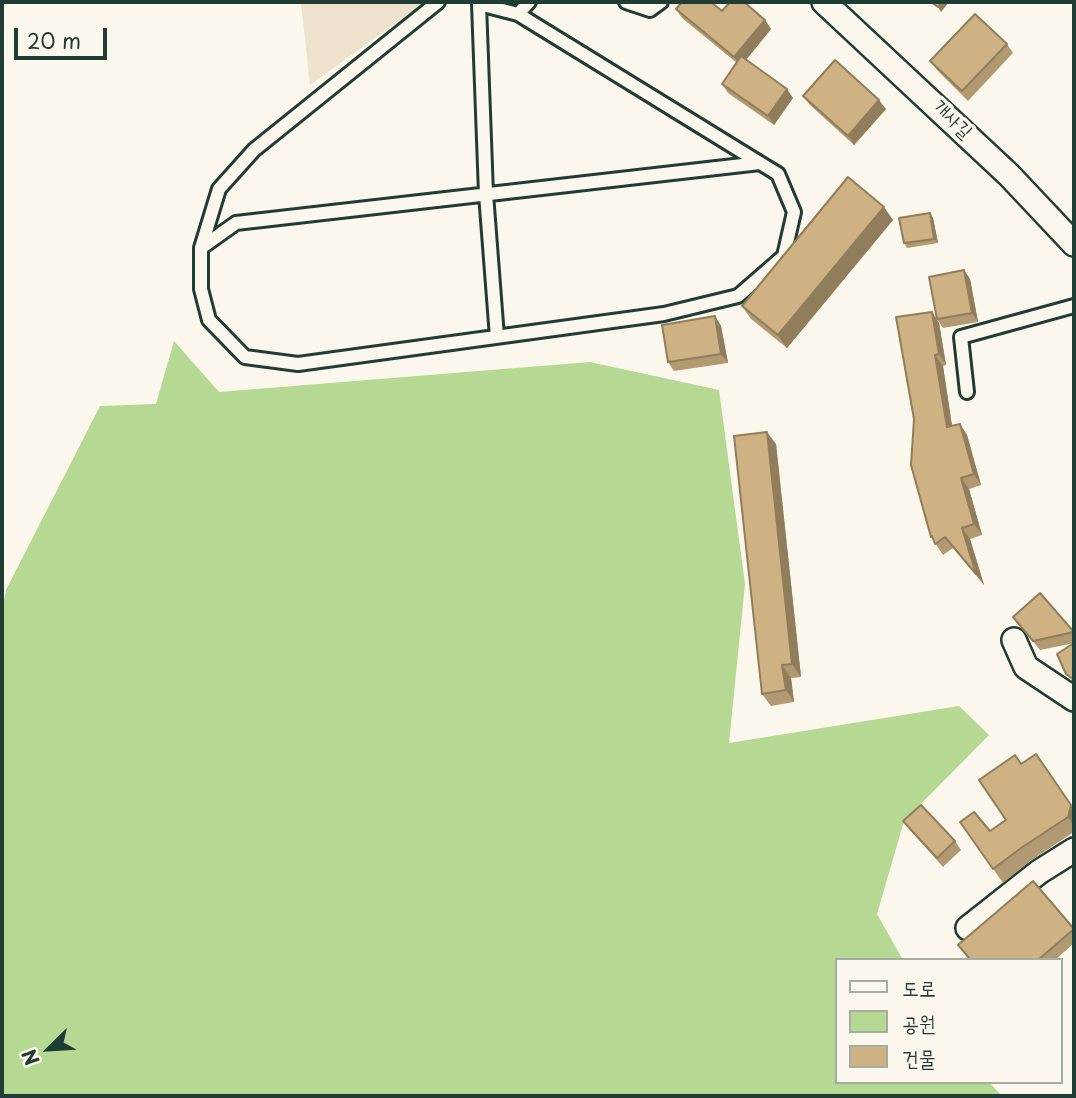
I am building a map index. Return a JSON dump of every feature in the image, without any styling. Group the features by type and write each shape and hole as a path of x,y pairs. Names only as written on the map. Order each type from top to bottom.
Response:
{"street":[{"name":"개사길","path":"824,2 1009,175 1074,244"},
{"path":"1014,640 1026,667 1074,699"},
{"path":"968,928 1039,872 1074,850"}],"lane":[{"path":"438,2 254,150 219,189 201,248 201,289 209,320 245,357 298,364 497,337 664,314 738,296 784,256 794,212 778,174 518,14 473,3 497,337"},
{"path":"518,14 528,2"},
{"path":"626,2 650,10 661,2"},
{"path":"201,248 236,223 760,163"},
{"path":"967,392 961,337 1074,306"}],"shaded area":[{"path":"301,2 425,2 310,85"}],"green space":[{"path":"174,341 219,392 590,362 719,390 745,584 729,743 959,706 989,735 904,821 877,914 902,958 834,958 834,1084 991,1084 1002,1096 2,1096 2,610 6,590 100,406 156,404"}],"building":[{"path":"682,2 711,2 722,11 730,2 744,2 765,20 734,57 676,9"},
{"path":"975,14 1007,44 962,91 930,61"},
{"path":"741,56 787,89 768,116 722,84"},
{"path":"835,60 879,100 848,136 803,96"},
{"path":"848,177 884,207 778,335 742,306"},
{"path":"930,213 934,239 904,243 899,218"},
{"path":"964,270 972,313 937,319 929,277"},
{"path":"932,312 939,354 935,355 947,427 960,424 974,474 961,478 974,524 962,528 976,574 945,537 935,544 911,465 914,419 896,317"},
{"path":"715,316 721,354 668,362 662,325"},
{"path":"767,432 792,664 782,665 786,690 762,694 734,436"},
{"path":"1040,593 1074,632 1033,641 1013,617"},
{"path":"1074,643 1074,680 1066,674 1057,654"},
{"path":"1036,754 1071,805 1068,817 993,869 960,822 974,812 990,831 1006,820 979,780 1015,755 1021,764"},
{"path":"921,805 955,841 937,858 903,821"},
{"path":"1033,881 1074,929 1040,958 969,958 958,945"}]}
